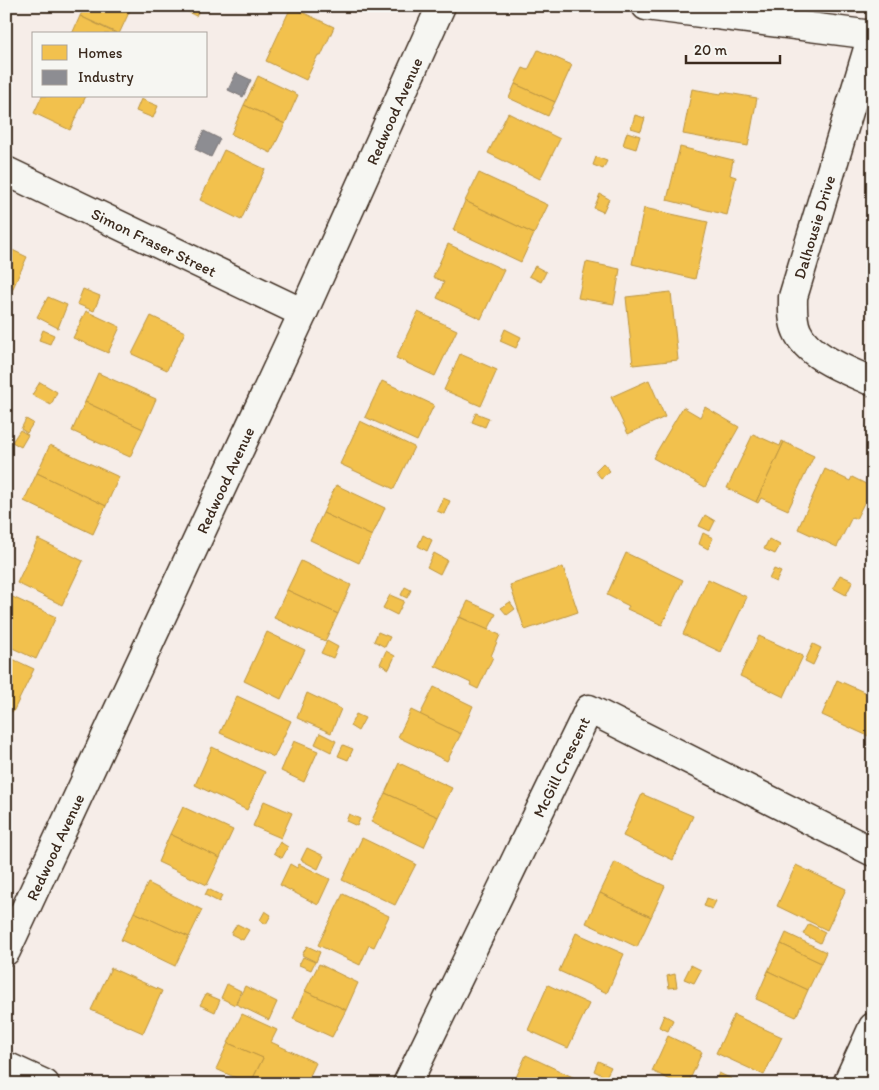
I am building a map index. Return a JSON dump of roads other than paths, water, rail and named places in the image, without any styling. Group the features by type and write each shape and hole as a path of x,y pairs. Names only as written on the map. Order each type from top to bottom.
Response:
{"street":[{"name":"Redwood Avenue","path":"6,951 303,313 441,6"},
{"path":"646,6 872,33"},
{"name":"Dalhousie Drive","path":"872,33 793,297 793,314 797,332 810,348 826,360 873,382"},
{"name":"Simon Fraser Street","path":"6,171 303,313"},
{"name":"McGill Crescent","path":"407,1084 589,709 873,852"},
{"path":"848,1084 873,1027"},
{"path":"6,1066 45,1084"}]}
